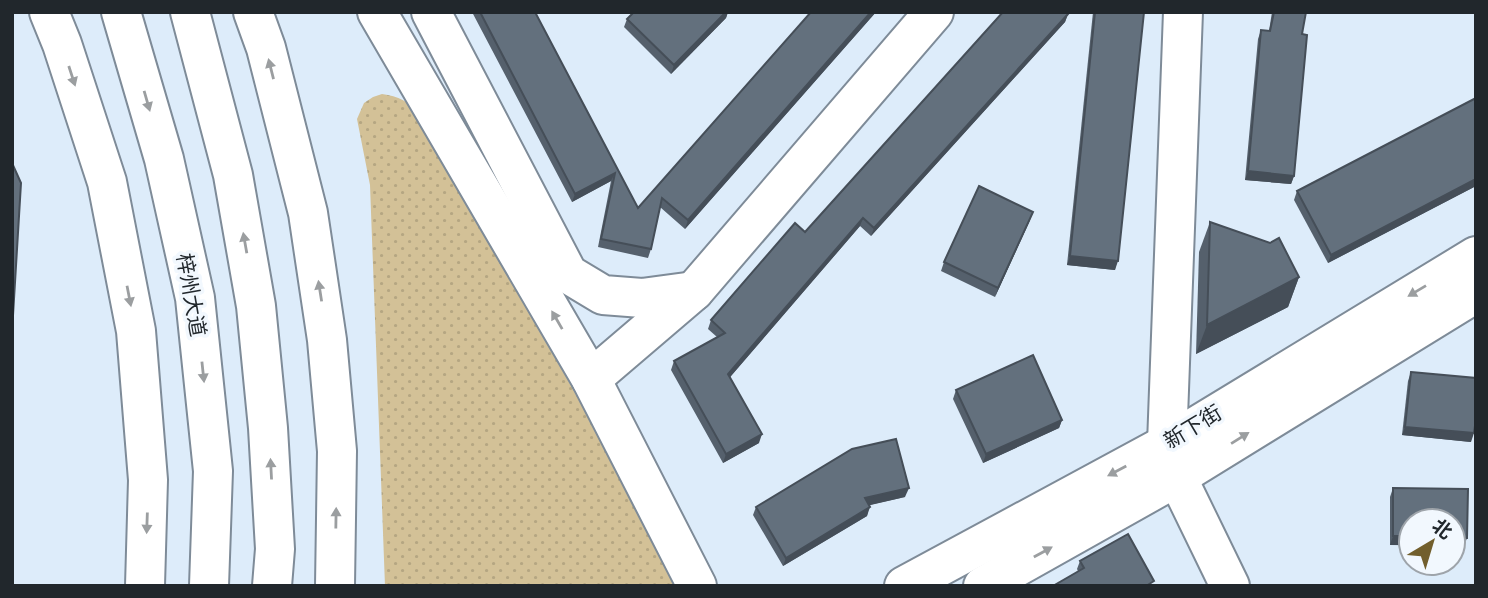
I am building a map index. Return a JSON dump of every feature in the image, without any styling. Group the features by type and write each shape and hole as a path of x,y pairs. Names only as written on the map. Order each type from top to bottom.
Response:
{"main road":[{"path":"49,12 107,182 136,331 148,480 145,586"},
{"name":"梓州大道","path":"121,12 164,159 195,298 213,471 209,586"},
{"path":"190,12 233,175 256,306 268,428 275,549 272,586"},
{"path":"253,12 266,48 308,213 327,340 337,451 335,586"},
{"path":"377,12 591,379 697,586"},
{"path":"431,12 568,274 603,295 642,298 694,291"},
{"path":"591,379 694,291 934,12"},
{"path":"1183,12 1172,460 1230,586"},
{"name":"新下街","path":"984,586 1476,256"},
{"name":"新下街","path":"904,586 1172,460 1476,293"}],"shaded area":[{"path":"382,94 403,100 419,114 683,586 385,586 370,185 357,119 364,103"}],"building":[{"path":"480,12 535,12 638,208 811,12 871,12 688,220 662,198 651,249 601,239 615,173 575,194"},
{"path":"634,12 726,12 674,65 627,19"},
{"path":"1003,12 1068,14 874,228 863,218 728,374 762,434 726,454 674,361 725,333 711,320 795,223 805,232"},
{"path":"1095,12 1144,12 1118,261 1070,256"},
{"path":"1274,12 1306,12 1302,34 1307,35 1294,176 1248,171 1261,30 1270,31"},
{"path":"1476,98 1476,179 1331,255 1297,191"},
{"path":"12,163 21,183 12,332"},
{"path":"979,186 1033,212 998,288 944,262"},
{"path":"1210,222 1270,243 1279,238 1299,277 1207,325"},
{"path":"1033,355 1062,420 986,454 956,390"},
{"path":"1411,372 1476,378 1474,433 1405,427"},
{"path":"896,439 909,488 865,498 870,507 786,558 756,507 852,449"},
{"path":"1393,488 1468,489 1467,538 1467,507 1397,507 1397,536 1393,536"},
{"path":"1128,534 1154,581 1146,586 1053,586 1084,568 1080,561"}]}
